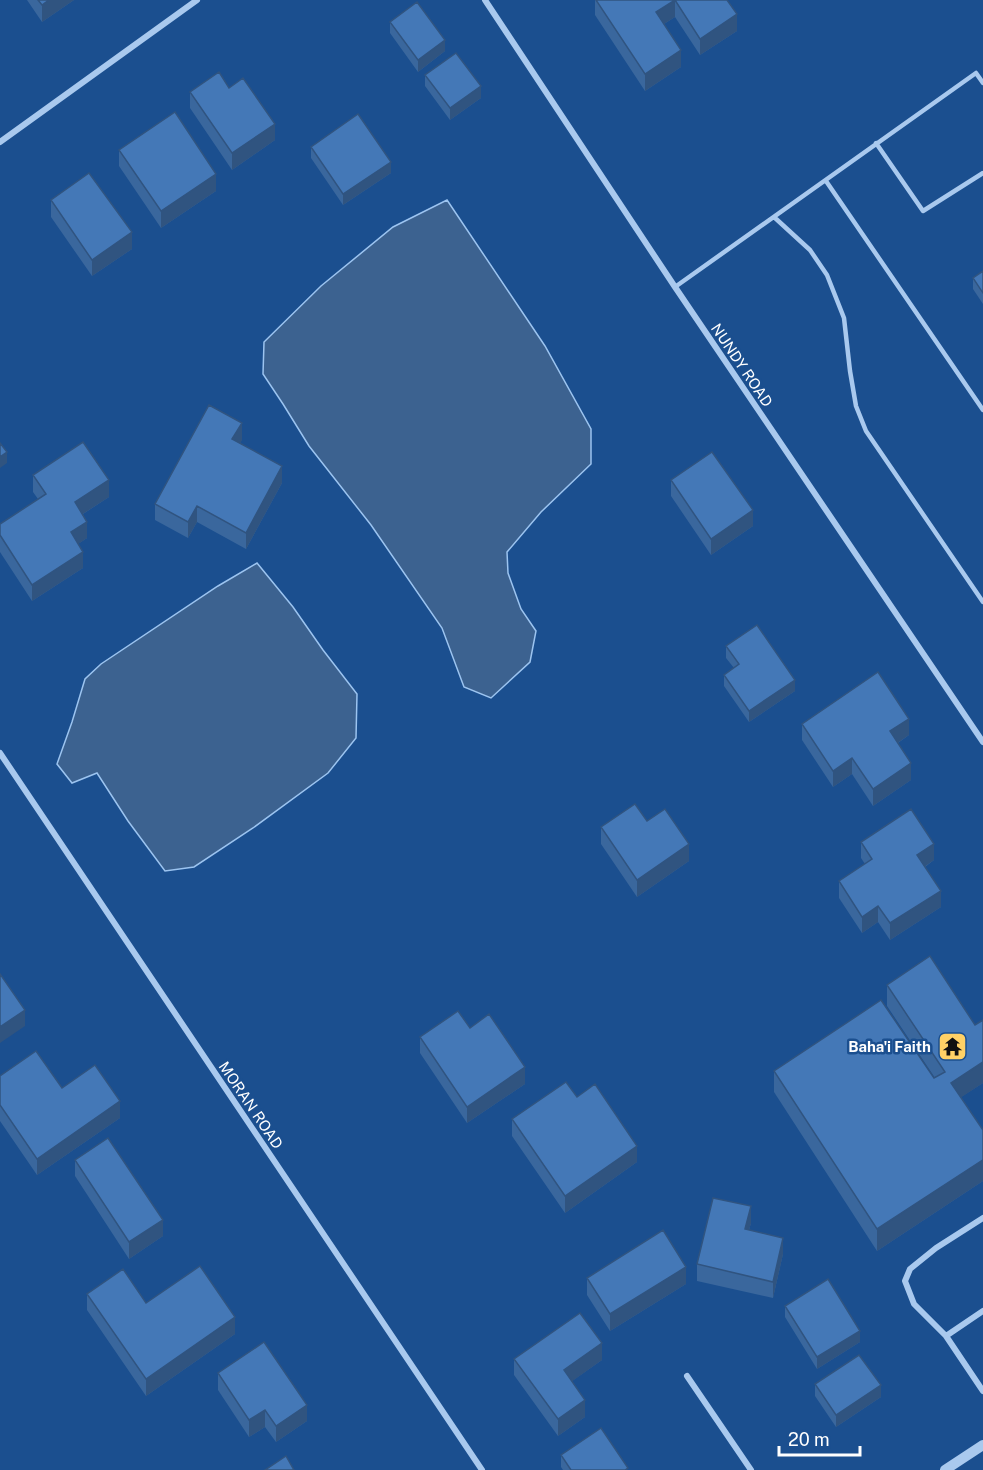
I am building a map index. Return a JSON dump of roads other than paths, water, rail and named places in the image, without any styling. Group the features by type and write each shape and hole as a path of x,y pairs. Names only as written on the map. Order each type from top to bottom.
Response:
{"street":[{"path":"0,142 197,0"},
{"name":"NUNDY ROAD","path":"485,0 675,287 983,742"},
{"name":"MORAN ROAD","path":"0,753 482,1470"},
{"path":"983,1218 936,1248 910,1269 905,1281 914,1304 946,1336 983,1391"},
{"path":"946,1336 983,1311"},
{"path":"687,1376 751,1470"},
{"path":"945,1470 983,1445"}],"lane":[{"path":"675,287 976,73 983,83"},
{"path":"876,143 923,210 983,173"},
{"path":"826,181 983,410"},
{"path":"774,217 810,250 827,275 844,318 856,406 866,431 983,602"}],"water":[{"path":"447,200 545,346 591,429 591,464 541,512 507,552 508,573 521,609 536,631 530,662 491,698 464,687 442,628 371,525 309,446 263,374 264,342 321,286 393,227"},
{"path":"257,563 293,607 357,694 356,738 328,773 253,828 194,867 165,871 128,821 97,773 72,783 57,764 85,679 101,664 218,586"}],"place":[{"name":"Baha'i Faith","path":"952,1046"}]}
